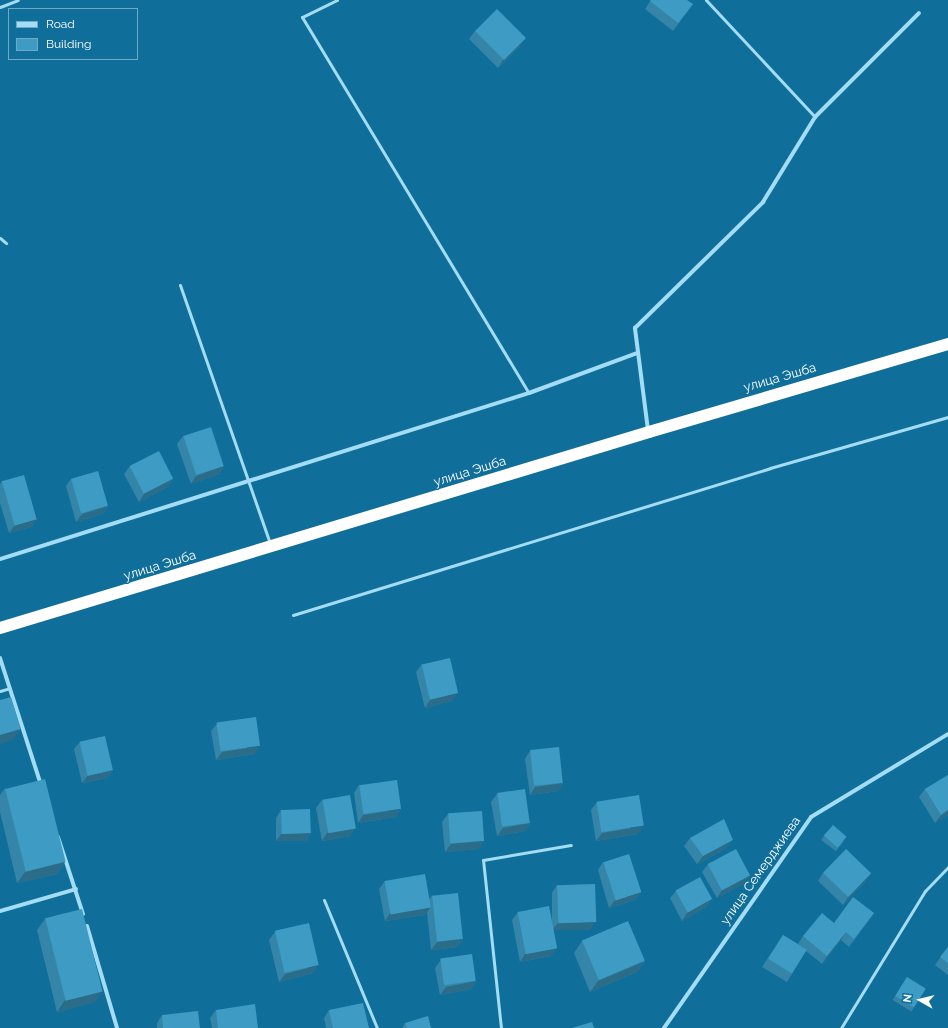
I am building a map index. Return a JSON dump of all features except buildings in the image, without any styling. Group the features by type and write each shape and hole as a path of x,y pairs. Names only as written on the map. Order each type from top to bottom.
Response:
{"highway":[{"name":"улица Эшба","path":"0,628 649,432 948,344"}],"street":[{"path":"649,432 634,328 764,202 815,117 919,13"},
{"path":"0,560 529,393 637,353"},
{"path":"0,658 44,792"},
{"name":"улица Семерджиева","path":"664,1028 811,817 948,734"},
{"path":"56,829 76,889 117,1028"},
{"path":"0,911 76,889"}],"lane":[{"path":"0,7 18,0"},
{"path":"337,0 302,17 529,393"},
{"path":"706,0 815,117"},
{"path":"0,238 6,243"},
{"path":"180,285 271,547"},
{"path":"293,615 770,468 948,417"},
{"path":"0,691 10,688"},
{"path":"501,1028 483,860 571,845"},
{"path":"842,1028 925,892 948,867"},
{"path":"324,900 377,1028"}]}
